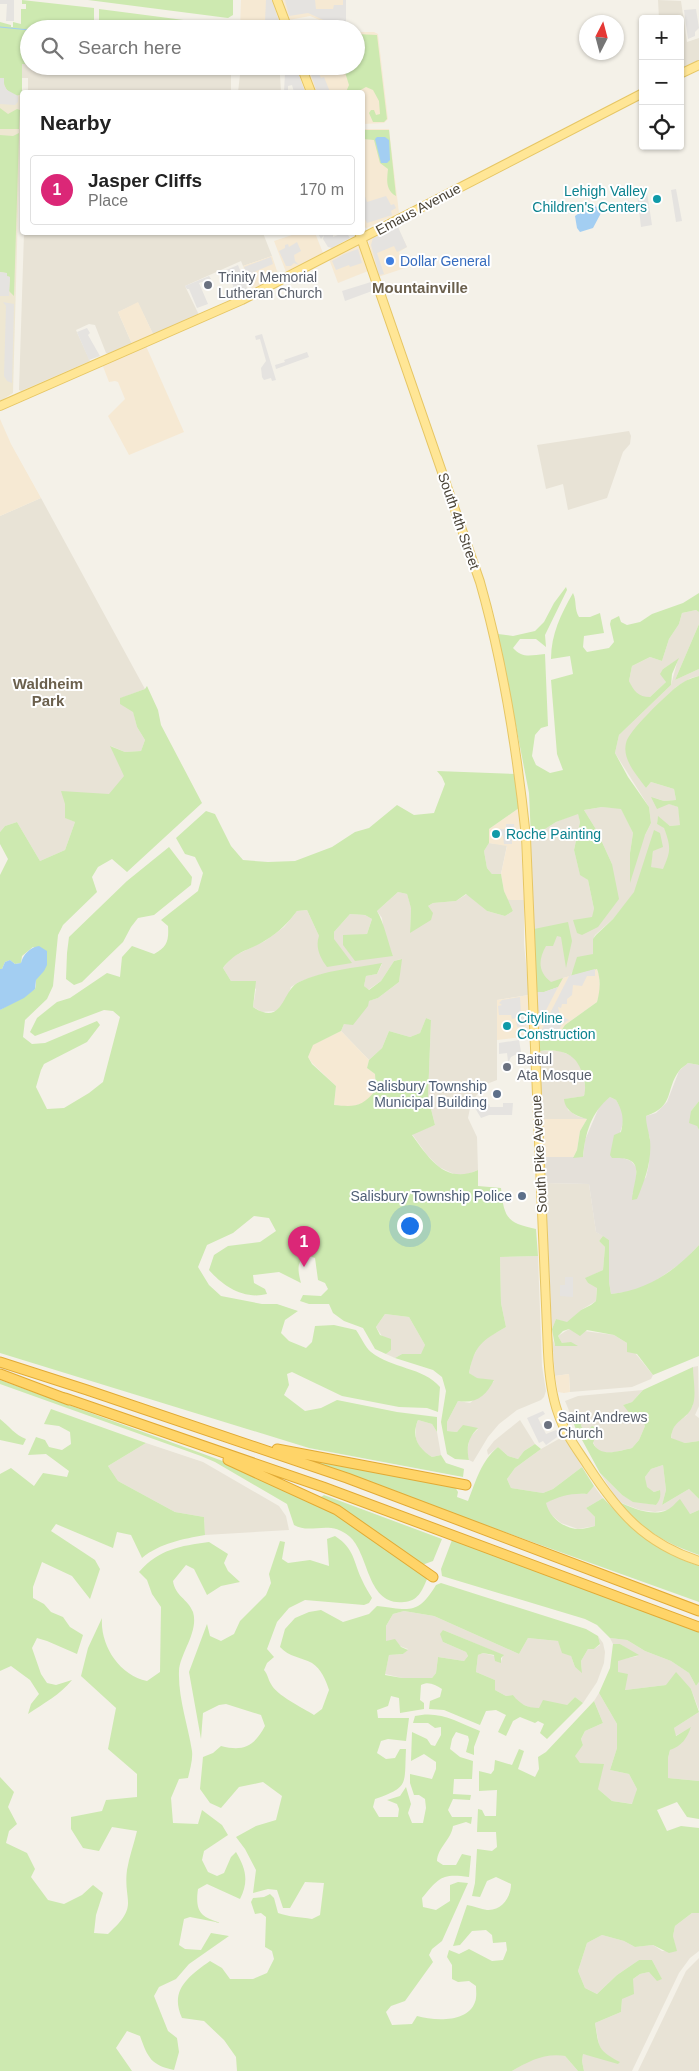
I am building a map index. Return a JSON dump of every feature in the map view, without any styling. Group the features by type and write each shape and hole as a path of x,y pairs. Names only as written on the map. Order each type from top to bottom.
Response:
{"highway":[{"path":"0,1362 278,1449 466,1486"},
{"path":"0,1374 243,1466 318,1499 350,1518 433,1577"},
{"path":"87,1390 347,1478 699,1611"},
{"path":"65,1398 333,1491 699,1627"}],"main road":[{"path":"277,0 285,20"},
{"path":"684,72 699,65"},
{"path":"305,75 310,90"},
{"name":"Emaus Avenue","path":"365,234 639,95"},
{"name":"Emaus Avenue","path":"0,406 242,300 361,236"},
{"name":"South 4th Street","path":"361,236 468,545 488,611 514,730 524,818"},
{"name":"South Pike Avenue","path":"524,818 548,1355 554,1401 567,1433 615,1506 653,1538 680,1553 699,1560"}],"shaded area":[{"path":"0,0 14,0 14,21 6,21 7,4 0,4"},
{"path":"241,0 274,0 281,20 240,20"},
{"path":"266,0 272,0 279,20 265,20"},
{"path":"282,0 346,0 346,20 320,20 310,16 289,20"},
{"path":"285,0 315,0 316,9 333,9 334,5 343,5 343,0 346,0 346,20 323,20 308,13 289,16"},
{"path":"658,0 681,1 683,15 659,15"},
{"path":"696,9 699,28 695,32 695,36 688,39 684,10"},
{"path":"684,22 687,42 699,38 699,61 684,68"},
{"path":"365,32 378,34 388,119 384,123 365,124 365,90 313,90 307,75 365,75"},
{"path":"0,63 20,64 20,75 22,75 13,393 0,401"},
{"path":"22,75 231,75 231,90 28,90 28,78 22,78"},
{"path":"240,75 280,75 281,90 238,90"},
{"path":"285,75 299,75 304,90 293,90 292,85 288,86 288,90 284,90"},
{"path":"311,75 324,77 329,90 316,90"},
{"path":"0,78 4,78 4,85 7,90 18,96 18,102 15,105 0,104"},
{"path":"365,129 389,129 399,213 397,216 365,228"},
{"path":"676,189 682,221 676,222 671,190"},
{"path":"647,192 652,225 641,227 637,193"},
{"path":"365,196 367,202 386,196 391,205 394,204 396,208 391,211 392,215 367,223 365,219"},
{"path":"396,224 407,247 399,252 405,268 378,277 368,240"},
{"path":"398,227 407,247 397,252 394,246 377,253 384,274 379,275 371,245 373,238"},
{"path":"24,235 264,235 272,256 243,266 241,261 185,286 199,315 153,334 138,303 118,312 132,344 109,354 106,353 95,325 89,324 76,330 90,361 21,391 19,390"},
{"path":"292,235 316,235 323,253 286,272 274,241"},
{"path":"324,235 333,235 333,237 348,235 350,238 332,248 328,247 323,239"},
{"path":"297,242 301,251 294,255 295,261 299,265 294,263 291,266 286,266 279,251 285,248 285,245 288,244 289,247"},
{"path":"355,245 360,247 368,271 338,283 329,259"},
{"path":"358,249 362,263 336,270 332,261"},
{"path":"272,256 279,277 252,289 243,266"},
{"path":"271,257 273,264 247,275 244,267"},
{"path":"238,265 248,290 237,295 226,270"},
{"path":"0,272 7,273 7,276 10,277 9,296 0,296"},
{"path":"209,276 211,279 199,283 208,304 197,308 189,289 185,286"},
{"path":"371,282 372,291 345,301 342,291"},
{"path":"3,302 14,304 12,383 7,381 4,376 6,306"},
{"path":"138,302 153,334 132,344 118,312"},
{"path":"87,328 90,333 88,335 100,356 89,360 77,332"},
{"path":"262,334 276,380 272,381 271,378 264,380 262,377 261,368 266,361 260,339 256,340 255,336"},
{"path":"146,346 184,432 129,455 108,416 125,399 118,382 109,382 102,364"},
{"path":"307,352 309,357 276,369 275,365 285,362 284,360"},
{"path":"0,419 11,444 41,498 0,516"},
{"path":"629,431 631,436 630,444 623,452 607,498 568,510 563,484 546,489 537,445"},
{"path":"41,498 145,689 121,698 133,711 137,727 145,740 141,751 125,752 111,746 125,776 110,794 65,804 66,818 75,822 65,850 40,861 17,822 5,826 0,832 0,516"},
{"path":"696,610 699,612 699,624 675,680 699,669 699,676 691,678 676,687 635,729 626,743 646,788 651,782 674,789 676,800 664,801 652,797 678,807 681,825 670,826 658,817 657,824 664,827 671,845 663,870 650,867 653,851 660,833 635,892 613,919 595,935 593,954 572,972 571,976 563,978 558,987 544,992 536,992 531,838 556,822 578,813 580,822 574,850 580,874 588,880 594,909 612,864 597,831 584,810 602,807 621,808 633,833 630,853 645,835 651,823 649,807 615,753 619,735 671,685 678,659 663,669 666,682 650,697 642,697 634,692 629,681 632,666 650,657 662,661 669,639 679,624 682,613"},
{"path":"519,808 524,900 510,900 507,899 504,891 501,874 507,846 489,843 489,829"},
{"path":"506,824 514,824 515,838 512,838 512,844 504,844 503,836 500,835 500,829 506,829"},
{"path":"489,843 507,845 501,874 492,874 487,868 484,851"},
{"path":"398,892 407,894 411,907 410,932 428,906 433,903 456,901 467,894 487,911 505,916 513,911 507,899 524,900 524,944 529,995 497,1000 497,1080 484,1085 471,1103 468,1118 477,1137 478,1170 468,1174 456,1175 439,1167 427,1155 412,1134 435,1125 428,1097 431,1020 426,1018 420,1033 410,1037 389,1031 382,1048 369,1060 341,1031 344,1024 369,1001 378,998 399,982 401,959 394,961 381,981 368,990 364,986 366,976 377,974 382,964 319,975 299,982 291,987 286,1001 276,1011 262,1012 253,1007 256,989 247,982 231,981 223,968 232,957 265,941 284,927 297,911 307,910 319,936 334,939 334,932 350,914 365,915 372,919 367,934 361,935 393,956 384,933 382,918 377,911"},
{"path":"596,968 599,975 600,991 597,1002 565,1025 559,1034 548,1039 538,1038 536,992 544,992 558,987 563,978"},
{"path":"595,969 595,976 587,976 582,986 573,985 572,995 567,999 567,1004 562,1004 561,1008 558,1007 560,1015 569,1020 562,1024 558,1032 541,1031 569,976"},
{"path":"558,987 541,1020 539,1020 537,992 544,992"},
{"path":"529,995 531,1036 497,1040 497,1000"},
{"path":"520,997 521,1014 518,1015 524,1017 526,1026 517,1027 516,1018 512,1019 511,1015 499,1015 498,1006 502,1005 499,1003 502,1000"},
{"path":"341,1031 369,1060 367,1068 375,1074 376,1090 366,1102 351,1107 334,1105 336,1086 308,1057 312,1045"},
{"path":"519,1040 521,1052 511,1057 509,1061 507,1053 499,1054 499,1043"},
{"path":"540,1051 560,1051 572,1056 580,1065 586,1089 584,1096 565,1099 568,1110 577,1116 587,1119 542,1119"},
{"path":"688,1063 699,1065 699,1101 691,1111 699,1130 699,1245 684,1261 651,1284 633,1291 611,1294 609,1282 609,1240 596,1232 589,1184 545,1183 544,1157 583,1157 585,1140 600,1105 610,1097 616,1100 623,1112 623,1123 612,1158 623,1158 631,1161 636,1167 636,1186 632,1195 646,1177 649,1164 650,1138 646,1127 646,1116 656,1113 667,1102 679,1071"},
{"path":"503,1103 513,1103 512,1115 489,1115 481,1118 475,1108 489,1104 490,1107 503,1107"},
{"path":"542,1119 587,1119 580,1131 577,1150 573,1158 544,1157"},
{"path":"545,1183 589,1184 596,1232 603,1236 599,1241 605,1247 603,1270 586,1278 588,1283 597,1287 596,1301 581,1310 567,1323 556,1319 552,1329"},
{"path":"538,1256 542,1366 546,1391 541,1400 517,1410 499,1424 488,1437 473,1462 469,1460 467,1451 470,1437 478,1429 461,1429 457,1432 447,1431 447,1422 458,1401 470,1403 494,1381 476,1378 469,1373 472,1359 481,1341 506,1327 501,1303 500,1257"},
{"path":"565,1277 573,1277 573,1297 560,1296 560,1285 565,1285"},
{"path":"385,1314 409,1317 425,1345 422,1354 402,1354 395,1358 386,1354 391,1350 376,1327"},
{"path":"569,1329 614,1335 627,1343 653,1375 651,1379 632,1387 570,1392 569,1374 555,1376 552,1337 555,1346 577,1346 562,1343 558,1336"},
{"path":"698,1366 699,1406 695,1415 699,1418 699,1441 685,1443 671,1439 672,1431 676,1423 686,1416 693,1405 693,1367"},
{"path":"569,1374 570,1392 558,1392 555,1376"},
{"path":"643,1390 632,1402 623,1405 641,1416 645,1426 639,1440 632,1448 615,1452 603,1453 596,1448 588,1432 581,1426 578,1415 570,1413 565,1401 578,1396"},
{"path":"543,1411 545,1414 538,1418 546,1434 556,1430 560,1435 546,1445 543,1441 539,1443 527,1418"},
{"path":"418,1420 432,1424 437,1432 441,1455 432,1457 421,1450 416,1439"},
{"path":"520,1420 535,1444 524,1451 518,1459 508,1456 498,1447 488,1455 487,1450 494,1441"},
{"path":"564,1436 582,1467 553,1489 543,1493 511,1488 507,1479 515,1468 541,1449"},
{"path":"146,1443 203,1462 279,1506 286,1516 289,1530 205,1535 204,1517 175,1512 118,1481 108,1466"},
{"path":"663,1465 666,1490 662,1505 689,1489 699,1499 699,1510 690,1514 667,1510 655,1512 640,1510 619,1502 600,1473 622,1495 633,1501 656,1505 660,1490 654,1492 646,1487 645,1477 651,1469"},
{"path":"594,1486 603,1498 586,1508 595,1517 595,1526 578,1529 561,1523 548,1512 545,1503 559,1496 571,1493 586,1494"},
{"path":"404,1611 434,1616 519,1654 528,1638 558,1641 571,1656 575,1667 582,1672 581,1661 588,1649 594,1649 600,1645 598,1636 603,1643 605,1652 604,1663 597,1682 583,1703 575,1697 567,1705 541,1708 532,1708 519,1703 513,1695 506,1696 495,1690 495,1680 476,1672 478,1655 483,1653 495,1656 501,1662 503,1655 443,1630 443,1642 466,1652 468,1656 464,1661 438,1657 436,1673 432,1678 402,1678 385,1674 389,1655 403,1654 408,1649 386,1641 386,1626 393,1614"},
{"path":"610,1638 627,1640 645,1651 671,1661 689,1673 696,1686 699,1682 699,1710 691,1689 666,1685 625,1690 618,1672 618,1660 638,1656 620,1644 613,1644"},
{"path":"599,1693 617,1724 617,1748 610,1770 629,1774 637,1789 633,1804 612,1801 598,1789 574,1755 583,1745 581,1739 585,1731 603,1723 594,1701"},
{"path":"699,1712 699,1781 668,1778 670,1750 691,1728 675,1736 674,1728"},
{"path":"692,1913 699,1913 699,1951 690,1958 679,1973 632,2071 584,2071 583,2054 619,2062 604,2054 599,2045 595,2023 621,2012 622,1999 633,1979 640,1974 649,1972 661,1978 652,1960 639,1960 617,1975 597,1994 585,1988 578,1971 587,1943 602,1935 624,1941 635,1947 653,1945 662,1951 676,1951 673,1936 675,1926"},
{"path":"699,1958 699,2071 638,2071 686,1971"},
{"path":"555,2054 565,2056 578,2071 512,2071 534,2058"}],"green space":[{"path":"22,0 94,8 94,20 21,20 21,9 26,9 26,4 22,4"},
{"path":"88,0 233,0 233,15 228,18"},
{"path":"99,9 184,20 99,20"},
{"path":"0,22 13,27 13,22 20,24 20,75 22,75 22,90 20,90 20,95 16,96 6,89 4,78 0,78"},
{"path":"365,34 377,35 387,119 384,122 373,122 369,113 371,110 374,110 376,115 380,114 379,101 373,90 366,87 361,90 347,90 349,85 346,75 365,75"},
{"path":"0,108 8,114 17,109 20,110 19,129 0,129"},
{"path":"365,130 389,130 396,196 392,194 388,187 388,169 380,163 374,140 365,139"},
{"path":"19,133 14,296 9,291 10,277 6,276 6,273 0,272 0,135 13,136"},
{"path":"566,587 567,590 545,635 546,647 536,639 520,639 513,648 524,655 545,654 548,726 541,728 535,735 532,756 536,765 550,773 563,770 557,754 551,680 573,674 570,656 551,659 551,650 558,624 573,593 579,617 590,617 600,613 604,633 584,636 583,647 587,652 609,648 614,642 610,624 611,620 619,616 621,622 627,625 640,622 652,614 683,603 699,593 699,612 696,610 682,613 679,624 669,639 662,661 650,657 632,666 629,681 631,685 639,695 650,697 666,682 660,674 663,669 679,658 672,674 671,685 619,735 615,753 628,777 649,807 651,823 645,835 630,883 630,853 633,833 621,809 602,807 584,810 597,831 612,864 619,899 598,927 582,935 577,933 573,920 592,917 594,909 588,880 580,875 574,850 580,822 578,814 556,822 531,838 529,793 498,634 513,636 535,631 544,622 554,603"},
{"path":"699,624 699,669 675,680"},
{"path":"699,676 699,1065 688,1063 681,1069 665,1102 655,1112 646,1116 650,1140 649,1163 637,1199 632,1200 636,1177 635,1165 624,1158 612,1158 610,1155 614,1135 621,1132 622,1123 621,1112 616,1100 610,1097 598,1109 587,1132 583,1157 573,1158 577,1150 580,1131 587,1119 569,1110 564,1099 584,1096 583,1076 577,1062 568,1054 555,1051 540,1051 538,1038 548,1039 559,1034 565,1025 597,1002 600,986 597,969 571,976 577,957 593,954 593,939 613,919 634,892 654,830 660,833 663,847 653,851 651,867 663,869 668,858 668,840 664,828 657,824 658,816 670,826 680,825 678,807 669,804 657,809 651,797 664,801 676,800 674,789 651,782 646,788 628,761 625,749 626,743 633,730 655,706 683,682"},
{"path":"147,686 158,710 161,725 202,803 127,872 112,859 98,867 92,877 97,892 63,925 58,935 53,986 47,999 25,1020 23,1037 32,1044 45,1043 97,1021 100,1025 87,1042 44,1064 36,1087 47,1109 64,1108 103,1082 120,1017 113,1011 104,1010 35,1036 30,1032 37,1018 57,1002 70,998 107,973 120,977 122,957 132,946 154,954 162,949 167,940 168,926 161,920 198,891 203,873 195,857 185,854 176,838 206,811 215,814 231,846 243,860 268,862 295,861 332,847 355,832 369,828 397,805 414,815 434,813 445,784 437,771 517,774 519,808 489,829 489,843 484,851 487,868 492,874 501,874 504,891 513,911 505,916 487,911 466,894 456,901 433,903 428,906 433,913 431,920 410,933 411,908 407,894 398,892 377,911 393,956 355,961 343,945 343,935 367,934 372,919 365,915 350,914 334,932 334,939 352,963 327,967 319,952 319,936 307,910 297,911 275,934 238,954 223,968 231,981 256,981 253,1007 263,1012 271,1013 281,1005 293,986 299,982 329,972 382,963 377,974 366,976 364,986 369,990 381,981 394,961 402,959 399,982 378,998 369,1001 368,1006 353,1025 344,1024 341,1031 313,1045 308,1057 312,1064 336,1086 334,1105 358,1105 376,1090 375,1074 367,1068 369,1060 382,1048 389,1031 410,1037 420,1033 426,1018 431,1020 428,1097 435,1125 412,1135 432,1160 447,1172 466,1174 478,1170 478,1186 501,1188 504,1206 509,1217 519,1224 536,1229 538,1256 500,1257 501,1303 506,1327 481,1344 471,1363 469,1373 477,1378 494,1380 480,1398 464,1402 458,1401 447,1422 447,1431 457,1432 463,1425 478,1428 472,1435 469,1443 469,1460 455,1459 447,1454 441,1422 446,1391 442,1377 433,1370 395,1358 402,1354 421,1354 425,1345 409,1317 385,1314 376,1327 380,1335 391,1339 391,1350 386,1354 375,1349 363,1328 344,1321 333,1313 329,1304 309,1304 300,1301 303,1295 321,1296 328,1289 325,1283 318,1280 315,1258 306,1255 299,1264 301,1283 279,1272 253,1275 254,1283 265,1289 267,1294 250,1295 227,1286 209,1270 214,1255 228,1246 260,1242 276,1231 269,1218 254,1216 233,1233 207,1245 198,1267 209,1285 221,1296 262,1304 277,1304 298,1311 285,1320 281,1333 289,1341 306,1348 312,1342 315,1326 334,1325 356,1330 369,1350 379,1358 425,1375 433,1380 440,1387 438,1412 427,1408 399,1407 342,1396 292,1372 287,1374 289,1385 284,1395 305,1411 321,1408 337,1400 397,1412 437,1417 437,1432 432,1424 418,1420 415,1432 417,1442 432,1457 441,1455 446,1463 464,1469 463,1477 309,1448 0,1353 0,1010 35,989 37,977 45,966 47,956 33,947 22,956 21,963 15,964 10,960 5,962 2,969 0,969 0,875 8,859 0,844 0,832 5,826 17,822 40,861 65,850 75,822 65,818 65,804 61,791 109,794 124,776 110,746 125,752 141,751 145,740 137,727 133,712 120,704 120,698 145,689"},
{"path":"169,847 192,877 191,885 154,915 138,918 123,942 82,982 74,985 66,979 69,937 127,881"},
{"path":"568,922 572,941 566,968 561,937 557,936 553,946 546,946 541,961 542,970 551,982 563,978 558,987 544,992 536,992 534,929"},
{"path":"699,1101 699,1130 697,1126 689,1123 691,1111"},
{"path":"603,1236 609,1240 609,1282 611,1294 637,1288 660,1278 699,1245 699,1356 653,1375 637,1354 627,1352 627,1343 614,1335 587,1330 580,1336 569,1329 563,1331 558,1336 562,1343 571,1342 578,1346 555,1346 552,1329 556,1319 567,1322 581,1310 596,1301 597,1288 588,1283 585,1278 603,1270 605,1247 599,1241"},
{"path":"693,1367 695,1393 692,1407 674,1427 671,1438 685,1443 699,1441 699,1499 689,1489 662,1505 666,1490 663,1465 651,1469 645,1477 647,1487 654,1492 660,1490 660,1498 656,1505 633,1502 622,1495 600,1473 575,1427 570,1413 583,1414 581,1426 587,1432 592,1426 598,1429 593,1443 600,1451 616,1452 632,1448 639,1440 645,1426 641,1417 631,1415 623,1405 632,1402 643,1390"},
{"path":"0,1380 220,1460 328,1507 423,1573 427,1579 423,1588 413,1600 404,1602 392,1601 382,1596 375,1588 356,1544 342,1531 327,1528 300,1528 294,1525 287,1504 215,1462 0,1384"},
{"path":"51,1409 146,1443 108,1466 118,1481 175,1512 204,1517 205,1535 164,1545 142,1558 131,1535 117,1532 113,1548 56,1524 51,1531 95,1560 100,1569 90,1599 72,1576 42,1562 33,1587 33,1598 44,1604 51,1612 63,1617 70,1627 83,1635 77,1654 37,1638 32,1648 41,1674 47,1683 56,1685 72,1680 57,1694 28,1714 31,1704 39,1694 30,1680 11,1666 0,1671 0,1474 11,1468 34,1486 43,1473 67,1477 69,1471 46,1454 28,1455 36,1437 45,1440 49,1447 62,1450 71,1444 70,1432 59,1426 44,1424"},
{"path":"0,1419 15,1433 26,1439 23,1445 0,1440"},
{"path":"535,1444 541,1449 515,1468 507,1479 511,1488 543,1493 553,1489 582,1467 594,1486 587,1494 566,1495 546,1503 550,1513 568,1527 581,1529 595,1526 595,1517 586,1508 603,1498 635,1529 658,1547 699,1566 699,1602 291,1455 450,1485 455,1487 458,1492 457,1497 468,1501 483,1465 498,1447 508,1456 518,1459 524,1451"},
{"path":"324,1495 442,1539 433,1561 422,1565 344,1510 321,1497"},
{"path":"680,1499 690,1514 699,1510 699,1555 675,1546 655,1535 636,1520 619,1502 643,1511 655,1513 669,1509"},
{"path":"335,1536 342,1541 353,1556 363,1583 372,1598 369,1603 364,1605 305,1600 289,1608 277,1622 267,1649 274,1657 267,1663 264,1670 271,1684 278,1692 314,1715 322,1709 329,1690 325,1679 318,1668 312,1663 291,1655 280,1647 285,1629 295,1618 309,1612 321,1610 343,1622 369,1614 377,1606 398,1609 412,1608 424,1602 436,1585 441,1583 586,1629 598,1636 600,1644 594,1649 588,1649 581,1661 582,1673 575,1667 571,1656 562,1653 558,1641 528,1638 519,1654 434,1616 404,1611 393,1614 386,1626 386,1641 395,1639 401,1647 408,1650 403,1654 389,1655 385,1675 402,1678 432,1678 436,1673 438,1657 464,1661 468,1656 466,1652 443,1642 440,1634 443,1630 504,1655 501,1658 501,1663 495,1661 494,1655 483,1653 478,1655 476,1672 495,1680 495,1690 506,1696 513,1695 524,1705 535,1708 539,1708 543,1700 567,1705 575,1697 583,1703 547,1739 540,1733 544,1724 538,1721 535,1723 520,1717 513,1721 506,1736 498,1732 506,1715 496,1710 486,1711 480,1725 444,1710 429,1709 430,1701 440,1697 442,1689 429,1683 421,1685 420,1700 424,1703 424,1709 400,1713 399,1698 391,1696 388,1706 377,1710 378,1718 409,1718 406,1741 388,1739 381,1741 377,1753 386,1759 395,1758 400,1749 406,1749 403,1783 394,1791 375,1799 373,1807 379,1817 398,1817 399,1809 397,1804 387,1800 400,1796 406,1787 411,1804 408,1813 412,1823 423,1823 426,1808 425,1799 419,1795 414,1795 410,1783 410,1774 432,1779 436,1769 436,1762 424,1754 411,1761 412,1732 427,1739 431,1745 435,1746 441,1735 441,1727 435,1728 428,1723 413,1723 415,1716 440,1716 480,1731 474,1747 474,1755 466,1752 468,1736 456,1732 452,1739 450,1749 460,1757 473,1761 472,1779 454,1779 453,1794 471,1795 470,1800 453,1799 448,1810 452,1817 472,1817 471,1824 466,1822 453,1826 437,1861 443,1865 456,1865 462,1854 471,1856 469,1877 452,1876 441,1879 422,1898 423,1907 436,1910 450,1901 450,1885 458,1882 468,1883 442,1941 432,1949 429,1955 433,1962 405,2001 391,2006 386,2012 392,2025 412,2024 417,2016 432,2019 450,2019 465,2014 471,2009 476,2000 476,1986 469,1981 458,1982 452,1979 452,1965 447,1957 449,1950 459,1954 469,1949 492,1961 503,1960 507,1950 506,1942 493,1943 492,1935 486,1930 472,1931 460,1945 453,1946 467,1905 492,1910 505,1902 511,1889 511,1884 496,1877 487,1881 480,1897 472,1896 475,1883 477,1849 492,1851 497,1847 496,1832 477,1832 478,1809 482,1810 485,1816 496,1816 497,1790 479,1791 479,1771 491,1774 494,1770 495,1760 512,1765 519,1749 524,1751 518,1769 535,1777 539,1769 538,1757 546,1752 594,1701 603,1723 585,1731 581,1739 583,1745 575,1756 580,1763 604,1764 598,1789 612,1801 632,1804 637,1789 629,1774 610,1770 617,1748 617,1724 599,1693 610,1668 613,1644 620,1644 639,1655 618,1661 618,1672 628,1674 625,1690 666,1685 676,1672 691,1689 699,1712 674,1728 676,1736 691,1727 684,1741 670,1750 668,1778 699,1781 699,1819 687,1817 677,1802 657,1810 667,1831 681,1826 699,1828 699,1913 692,1913 675,1926 673,1936 677,1951 669,1953 653,1945 635,1947 624,1941 602,1935 587,1943 578,1971 585,1988 597,1994 617,1975 639,1960 652,1960 662,1979 657,1981 649,1972 640,1974 633,1979 634,1994 622,1999 621,2012 595,2023 600,2047 620,2062 618,2064 583,2054 584,2071 578,2071 565,2056 557,2055 537,2059 512,2071 237,2071 236,2057 224,2040 204,2021 182,2018 178,1999 183,1985 188,1978 210,1961 222,1968 230,1979 253,1979 267,1973 274,1959 272,1951 265,1947 266,1917 261,1913 255,1914 251,1902 253,1898 264,1897 270,1894 274,1898 278,1913 312,1919 320,1915 324,1883 305,1882 290,1908 283,1908 277,1890 268,1889 253,1893 256,1870 236,1837 256,1826 276,1820 282,1796 263,1782 239,1787 221,1808 210,1803 200,1789 203,1757 213,1753 221,1746 242,1748 247,1746 257,1738 265,1726 261,1715 226,1704 219,1705 203,1713 201,1739 189,1672 207,1624 210,1636 221,1641 234,1634 240,1621 266,1595 271,1583 269,1574 280,1541 285,1542 282,1559 288,1563 310,1560 329,1566 327,1539"},
{"path":"452,1540 699,1630 699,1682 696,1686 689,1673 671,1661 645,1651 627,1640 610,1638 597,1625 585,1619 442,1576 441,1569"},
{"path":"209,1542 228,1554 224,1563 228,1571 240,1582 221,1586 207,1595 194,1569 186,1565 173,1581 176,1590 191,1608 194,1620 179,1671 180,1691 192,1751 192,1761 188,1778 179,1779 171,1798 173,1823 198,1824 202,1810 222,1825 228,1835 204,1851 202,1860 208,1872 217,1876 224,1873 231,1857 236,1852 245,1875 245,1886 240,1899 207,1884 198,1889 197,1903 200,1912 208,1918 221,1923 190,1917 184,1919 179,1945 185,1949 201,1950 211,1933 229,1936 189,1964 176,1979 159,1987 154,1996 168,2031 177,2038 179,2052 174,2070 155,2063 145,2050 140,2036 127,2031 116,2048 132,2071 0,2071 0,1777 14,1792 8,1807 17,1824 9,1831 6,1843 27,1853 35,1869 31,1877 48,1900 64,1904 82,1895 93,1885 103,1893 96,1915 94,1933 108,1934 118,1924 127,1910 127,1870 137,1831 112,1827 99,1851 83,1848 71,1829 71,1817 102,1811 106,1800 137,1797 137,1774 108,1749 116,1708 81,1676 88,1648 102,1618 104,1638 113,1657 120,1666 137,1678 147,1681 160,1672 161,1607 152,1594 147,1580 139,1572 162,1553 179,1547"}],"water":[{"path":"377,137 385,137 389,140 390,160 387,163 381,163 375,139"},
{"path":"592,204 601,213 593,228 580,232 577,228 575,216"},
{"path":"39,946 47,951 47,965 36,980 35,989 24,998 0,1010 0,969 2,969 5,962 10,960 15,964 21,963 27,952"}],"waterway":[{"path":"0,27 20,29"}],"place":[{"name":"Lehigh Valley Children's Centers","path":"657,199"},
{"name":"Dollar General","path":"390,261"},
{"name":"Trinity Memorial Lutheran Church","path":"208,285"},
{"name":"Roche Painting","path":"496,834"},
{"name":"Cityline Construction","path":"507,1026"},
{"name":"Baitul Ata Mosque","path":"507,1067"},
{"name":"Salisbury Township Municipal Building","path":"497,1094"},
{"name":"Salisbury Township Police","path":"522,1196"},
{"name":"Jasper Cliffs","path":"304,1267"},
{"name":"Saint Andrews Church","path":"548,1425"}],"district":[{"name":"Mountainville","path":"420,287"},
{"name":"Waldheim Park","path":"48,692"}]}
